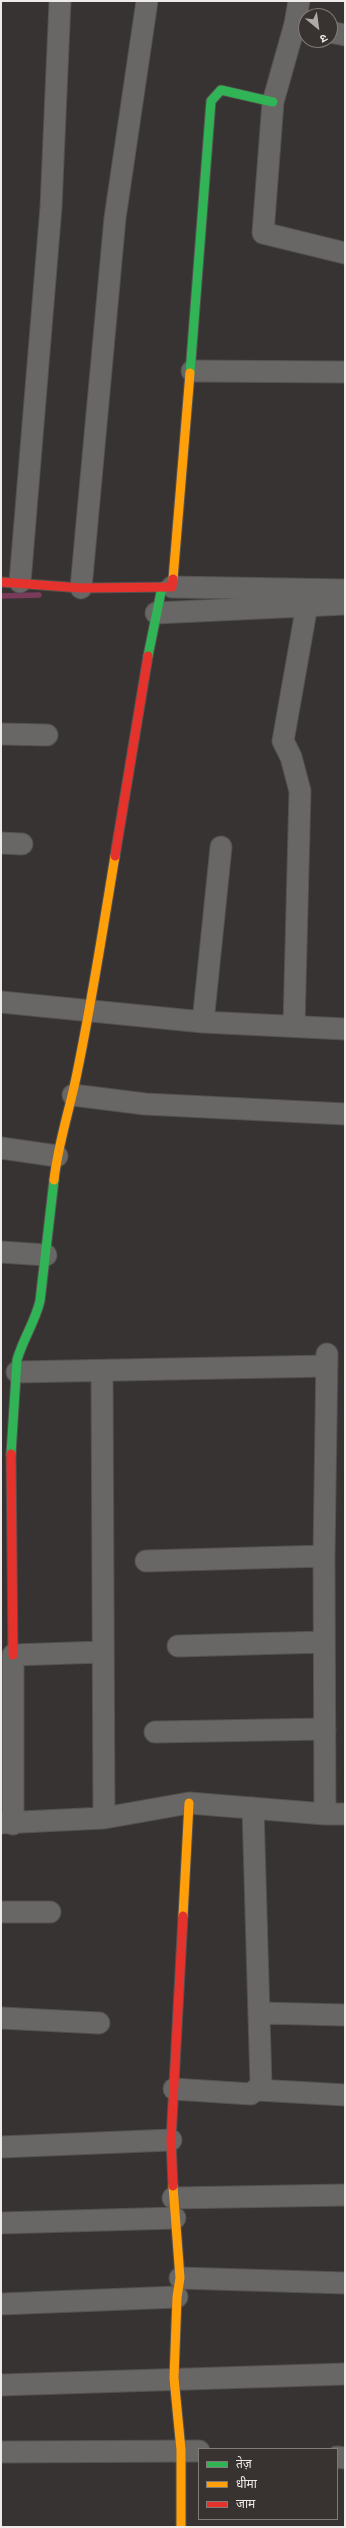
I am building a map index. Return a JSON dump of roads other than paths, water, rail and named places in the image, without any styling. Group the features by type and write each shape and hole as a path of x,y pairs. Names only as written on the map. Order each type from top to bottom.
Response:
{"street":[{"path":"60,1 51,207 11,582 81,588 345,590"},
{"path":"81,588 115,218 147,1"},
{"path":"298,31 273,102 263,233 345,253"},
{"path":"17,1372 102,1371 327,1360 324,1556 325,1729 335,1814 189,1803 104,1818 7,1823 13,1655 10,1439 17,1372 21,1346 36,1319 46,1255 57,1156 73,1095 90,1009 156,608 165,589 192,371 211,101 215,94 221,90 273,102"},
{"path":"192,371 345,372"},
{"path":"156,608 345,604"},
{"path":"294,1025 300,791 291,757 283,741 307,605"},
{"path":"1,734 47,735"},
{"path":"1,843 22,844"},
{"path":"203,1022 222,847"},
{"path":"1,1002 90,1009 203,1022 345,1028"},
{"path":"73,1095 145,1104 345,1114"},
{"path":"1,1148 57,1156"},
{"path":"1,1252 46,1255"},
{"path":"102,1371 102,1652 104,1818"},
{"path":"146,1561 324,1556"},
{"path":"178,1646 324,1642"},
{"path":"13,1655 102,1652"},
{"path":"155,1732 325,1729"},
{"path":"181,2527 190,2450 174,2378 178,2288 171,2140 189,1803"},
{"path":"253,1808 263,2079 258,2090"},
{"path":"1,1912 50,1912"},
{"path":"260,2013 345,2014"},
{"path":"1,2018 99,2023"},
{"path":"174,2089 251,2094 258,2090 345,2095"},
{"path":"1,2148 171,2140"},
{"path":"1,2223 345,2195"},
{"path":"1,2304 178,2288 345,2283"},
{"path":"1,2386 174,2378 345,2374"},
{"path":"1,2452 190,2450"}],"waterway":[{"path":"1,596 39,595"}]}
